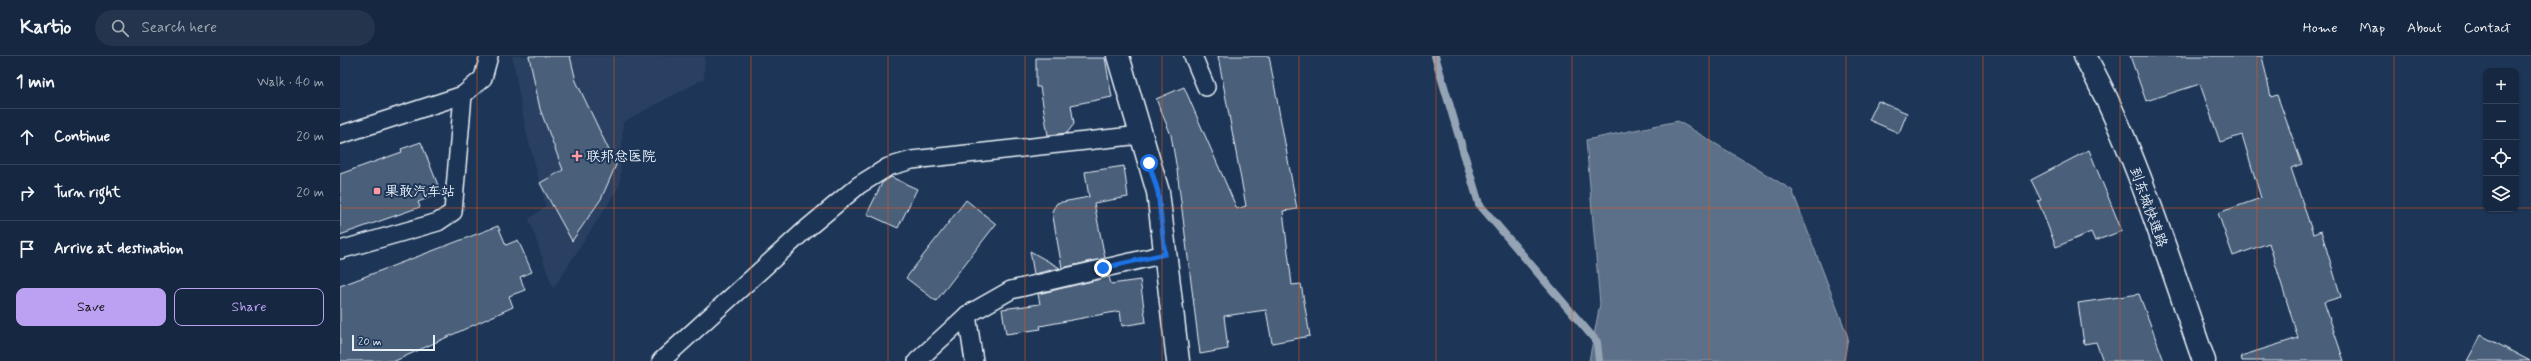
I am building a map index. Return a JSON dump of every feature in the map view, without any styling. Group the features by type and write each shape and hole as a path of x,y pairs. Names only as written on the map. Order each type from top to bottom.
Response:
{"main road":[{"path":"1118,56 1158,192 1178,361"},
{"name":"到东城快速路","path":"2085,56 2098,80 2142,184 2204,361"}],"lane":[{"path":"340,135 463,95 483,78 489,56"},
{"path":"1193,56 1206,87"},
{"path":"340,250 438,222 453,212 463,95"},
{"path":"661,361 804,231 859,185 888,167 912,160 1141,135"},
{"path":"917,361 967,315 1011,290 1165,254"},
{"path":"967,315 974,361"}],"shaded area":[{"name":"联邦总医院","path":"512,56 705,56 704,79 623,122 620,185 553,289 529,219 546,206 525,127"},
{"path":"1678,121 1792,190 1848,337 1844,361 1589,361 1600,304 1586,140"}],"building":[{"path":"529,56 570,56 576,81 616,165 601,199 572,241 540,183 563,170 540,109"},
{"path":"1218,56 1269,56 1297,209 1283,211 1292,285 1301,284 1310,336 1272,343 1266,310 1224,316 1228,349 1200,354 1177,170 1171,135 1156,99 1184,87 1237,209 1246,206"},
{"path":"2130,56 2262,56 2271,97 2277,95 2302,164 2291,168 2313,234 2321,231 2341,297 2324,302 2344,361 2242,361 2241,356 2298,338 2269,243 2233,256 2218,213 2261,198 2242,135 2220,142 2200,84 2146,101"},
{"path":"1036,58 1105,58 1112,97 1071,105 1074,124 1067,133 1048,135 1040,87 1036,87"},
{"path":"1878,101 1907,113 1899,133 1869,120"},
{"name":"果敢汽车站","path":"421,142 441,193 418,202 420,207 340,235 340,174 402,152 401,149"},
{"path":"2089,150 2122,231 2095,241 2091,232 2056,247 2038,201 2041,200 2031,180"},
{"path":"1124,166 1128,197 1094,203 1105,258 1062,268 1052,211 1057,203 1089,197 1085,172"},
{"path":"891,177 917,189 898,228 867,214 882,183"},
{"path":"966,200 996,224 936,301 906,278"},
{"path":"498,226 506,245 518,240 532,272 520,277 525,290 509,296 513,307 395,361 340,361 340,286"},
{"path":"1030,251 1060,268 1034,274"},
{"path":"1109,277 1111,284 1140,280 1146,322 1122,326 1120,311 1040,326 1041,329 1006,334 1002,309 1040,304 1038,294"},
{"path":"2139,294 2164,361 2103,361 2096,342 2084,344 2078,303"},
{"path":"2481,335 2530,361 2467,361"}],"waterway":[{"path":"1435,56 1479,204 1597,342 1599,361"}],"place":[{"name":"联邦总医院","path":"577,156"},
{"name":"果敢汽车站","path":"377,191"}],"route":[{"path":"1103,268 1165,254 1158,192 1149,163"}]}
